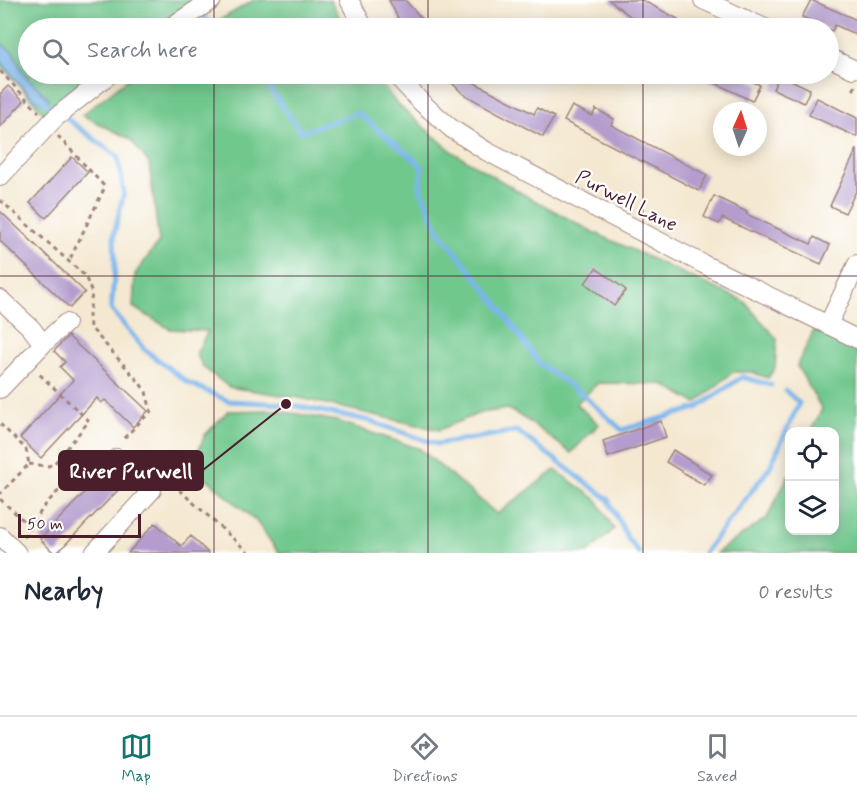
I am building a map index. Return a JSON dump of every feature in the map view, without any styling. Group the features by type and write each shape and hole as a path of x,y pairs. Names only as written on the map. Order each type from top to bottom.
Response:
{"street":[{"path":"349,0 359,18"},
{"path":"703,0 743,18"},
{"path":"183,18 209,2"},
{"path":"839,62 853,69"},
{"path":"0,177 51,121 97,84"},
{"name":"Purwell Lane","path":"404,84 452,129 486,152 693,259 857,339"},
{"path":"828,325 857,264"},
{"path":"0,299 31,328 43,344"},
{"path":"0,389 66,323"},
{"path":"94,553 152,489 119,449"},
{"path":"0,536 17,553"}],"path":[{"path":"0,71 40,113 51,121 105,187 69,261"},
{"path":"0,200 85,276 92,293 90,327 139,382 151,402 151,411 119,449"},
{"path":"26,362 89,421 54,464 48,466 30,464"},
{"path":"0,424 26,449 30,464"},
{"path":"30,464 0,496 32,528"}],"green space":[{"path":"0,0 195,0 168,18 18,18 18,84 81,84 45,114 0,65"},
{"path":"254,0 330,0 340,18 223,18"},
{"path":"121,84 382,84 396,103 454,153 593,232 744,301 777,339 775,368 768,378 751,372 733,372 696,403 662,384 598,383 576,404 599,424 571,453 527,420 508,409 480,413 439,430 300,398 229,387 204,368 196,354 208,331 170,329 133,307 135,274 159,242 149,163 130,139 82,115"},
{"path":"814,330 857,352 857,553 716,553 767,518 785,482 785,535 839,535 839,427 813,427 822,409 797,366"},
{"path":"275,410 337,421 420,449 497,514 555,470 597,500 614,529 588,553 279,553 256,521 192,466 205,435 228,411"}],"water":[{"path":"0,43 13,52 18,62 18,82 3,64 0,59"},
{"path":"20,84 34,84 48,98 47,104 36,100"}],"building":[{"path":"389,0 405,0 421,18 398,18"},
{"path":"609,0 642,0 676,18 633,18"},
{"path":"811,0 857,20 857,35 839,27 839,18 802,17"},
{"path":"453,84 477,84 534,114 537,108 554,117 543,137 463,94"},
{"path":"717,84 760,85 752,101"},
{"path":"776,84 799,84 810,89 804,103 773,89"},
{"path":"8,86 24,101 0,127 0,94"},
{"path":"817,98 857,118 857,137 809,115"},
{"path":"572,106 592,116 596,109 614,119 611,125 707,175 699,191 564,121"},
{"path":"857,149 857,189 845,213 830,206"},
{"path":"72,157 88,172 46,218 30,203"},
{"path":"714,196 747,212 746,214 811,244 814,237 830,245 821,264 722,218 719,224 704,217"},
{"path":"0,211 85,292 70,308 0,241"},
{"path":"596,268 626,290 614,306 585,283"},
{"path":"68,336 148,411 133,427 105,400 101,403 97,398 41,458 20,438 73,380 60,367 65,362 54,351"},
{"path":"661,421 666,437 608,457 603,441"},
{"path":"673,450 712,475 704,485 666,462"},
{"path":"109,467 126,482 57,553 54,553 40,539"},
{"path":"155,523 181,546 191,536 208,553 128,553"}],"waterway":[{"path":"191,0 205,18"},
{"path":"265,84 301,132 358,113 422,166 420,188 439,231 495,301 539,363 584,396 622,430 697,408 742,377 771,385"},
{"path":"42,100 118,157 124,193 114,234 115,270 111,309 144,349 187,382 228,401 286,404 366,420 437,444 517,431 608,499 628,539 639,553"},
{"path":"704,553 770,467 799,403 786,391"}],"place":[{"name":"River Purwell","path":"286,404"}]}
